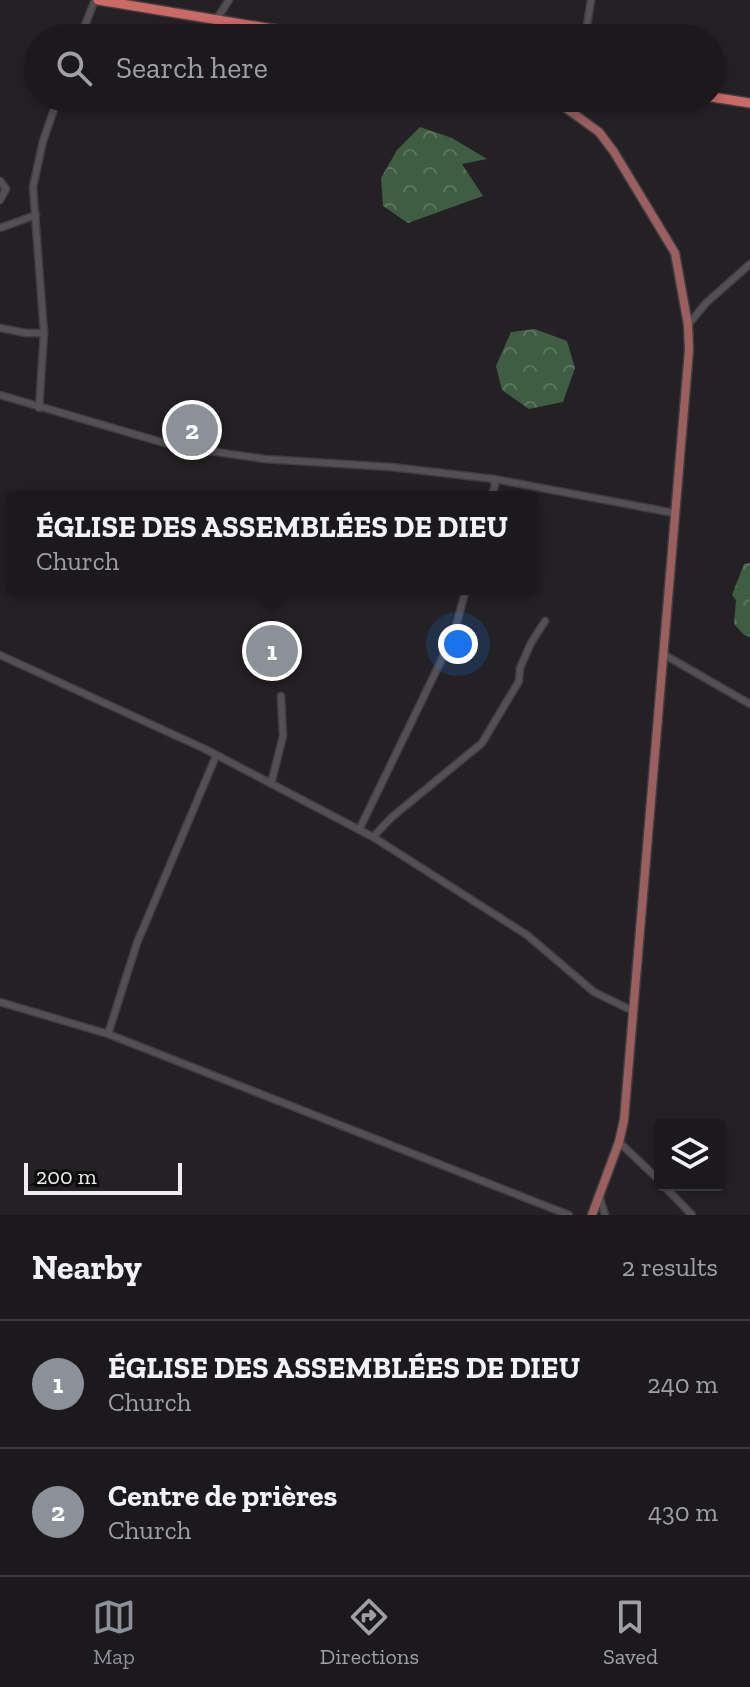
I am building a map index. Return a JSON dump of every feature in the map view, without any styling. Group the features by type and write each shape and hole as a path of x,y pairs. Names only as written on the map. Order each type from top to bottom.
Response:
{"highway":[{"path":"98,0 241,24"},
{"path":"726,99 750,103"}],"main road":[{"path":"571,112 599,132 675,253 688,325 689,350 633,1011 619,1142 592,1215"}],"street":[{"path":"87,24 98,0"},
{"path":"216,20 229,0"},
{"path":"587,24 591,0"},
{"path":"39,408 44,333 33,187 53,112"},
{"path":"0,181 6,189 0,200"},
{"path":"0,228 36,215"},
{"path":"688,325 706,303 750,264"},
{"path":"0,328 44,333"},
{"path":"0,395 190,448 265,459 391,467 494,479 674,513"},
{"path":"493,491 494,479"},
{"path":"359,830 440,663 456,626 464,595"},
{"path":"373,837 392,817 482,743 519,681 520,668 545,621"},
{"path":"662,653 750,704"},
{"path":"0,655 216,756 373,837 527,935 594,992 633,1011"},
{"path":"271,784 283,736 281,696"},
{"path":"108,1034 137,943 216,756"},
{"path":"0,1002 108,1034 569,1215"},
{"path":"619,1142 654,1175"},
{"path":"670,1191 692,1215"},
{"path":"600,1198 605,1215"}],"green space":[{"path":"420,127 452,138 487,159 462,164 483,196 408,223 383,206 381,178 397,150"},
{"path":"535,329 567,341 575,368 563,402 529,409 502,390 496,366 511,332"},
{"path":"750,563 750,637 734,624 736,600 732,595 744,564"}],"place":[{"name":"Centre de prières","path":"192,430"},
{"name":"ÉGLISE DES ASSEMBLÉES DE DIEU","path":"272,651"}]}
